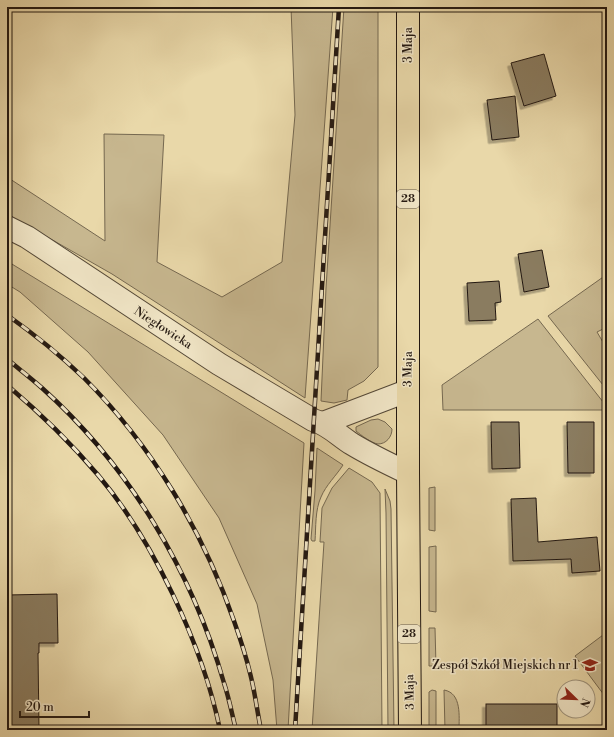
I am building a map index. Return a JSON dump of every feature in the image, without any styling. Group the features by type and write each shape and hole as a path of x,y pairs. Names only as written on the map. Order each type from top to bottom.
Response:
{"main road":[{"name":"3 Maja","path":"408,7 409,267 407,391 410,730"}],"street":[{"name":"Niegłowicka","path":"7,227 27,237 218,364 313,420 323,423 351,443 380,460 408,472"},
{"path":"323,423 407,391"}],"shaded area":[{"path":"291,7 333,7 305,398 112,274 7,214 7,177 105,241 104,134 164,135 157,262 222,297 282,262 295,115"},
{"path":"344,7 378,7 378,367 364,381 348,390 347,400 334,403 321,401 326,288"},
{"path":"7,261 304,443 288,730 277,730 273,680 257,604 219,518 163,435 88,352 20,292 7,284"},
{"path":"607,273 607,327 597,332 607,349 607,390 548,316"},
{"path":"538,319 607,407 607,410 443,410 442,385"},
{"path":"378,419 385,422 392,429 390,437 381,444 366,439 356,431 356,427 371,420"},
{"path":"317,448 343,465 321,497 317,513 315,541 312,541 311,539"},
{"path":"349,468 372,482 380,493 382,730 312,730 324,542 320,542 322,508 332,488"},
{"path":"435,487 435,531 429,530 429,488"},
{"path":"385,489 390,501 391,509 394,730 388,730"},
{"path":"436,546 436,612 429,611 429,547"},
{"path":"429,628 435,628 436,666 429,666"},
{"path":"607,632 607,699 596,684 596,679 592,679 575,656"},
{"path":"432,690 436,691 436,730 429,730 429,692"},
{"path":"444,690 450,692 457,701 459,712 459,730 445,730"}],"building":[{"path":"544,54 556,96 524,106 511,63"},
{"path":"515,96 519,137 492,140 487,100"},
{"path":"542,250 549,287 524,292 518,254"},
{"path":"499,281 501,302 495,303 496,320 469,321 467,283"},
{"path":"491,422 519,422 520,468 492,469"},
{"path":"567,422 594,422 594,473 568,473"},
{"path":"536,498 538,542 597,537 600,571 572,573 571,559 513,561 511,499"},
{"path":"57,594 58,643 39,643 39,730 7,730 7,595"},
{"path":"486,704 556,704 557,730 486,730"}],"railway":[{"path":"295,730 339,7"},
{"path":"7,315 66,361 109,404 132,432 173,491 191,522 207,555 234,621 250,673 261,730"},
{"path":"7,359 42,388 73,418 103,451 154,523 175,561 211,641 226,689 236,730"},
{"path":"7,385 77,451 98,475 138,530 173,595 202,664 220,730"}],"place":[{"name":"Zespół Szkół Miejskich nr 1","path":"590,665"}]}
